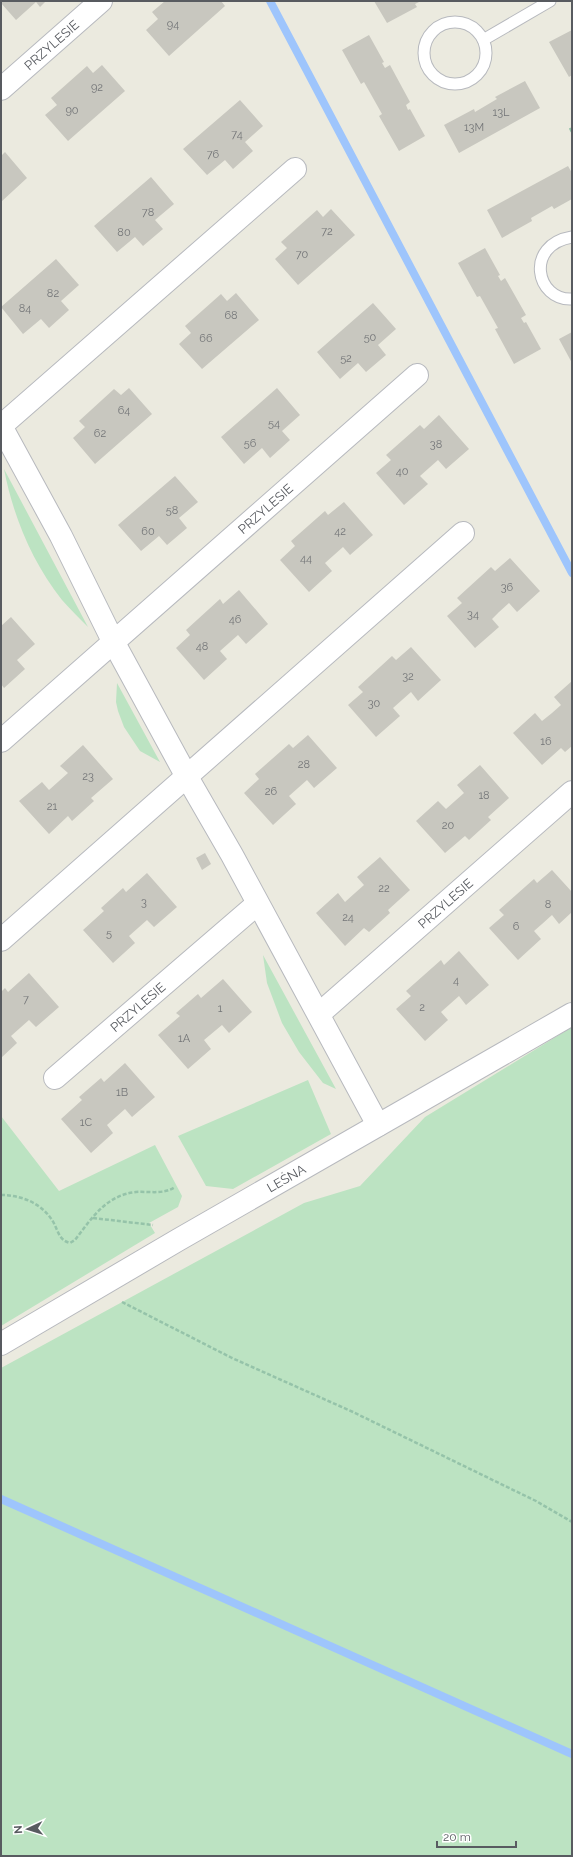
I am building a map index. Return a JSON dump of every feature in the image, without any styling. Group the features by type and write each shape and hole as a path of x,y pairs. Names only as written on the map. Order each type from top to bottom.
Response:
{"street":[{"name":"PRZYLESIE","path":"1,89 101,1"},
{"path":"295,169 1,426 61,536 114,643 187,777 232,855 257,904 319,1014 378,1125"},
{"name":"PRZYLESIE","path":"1,740 114,643 417,375"},
{"path":"1,940 462,533"},
{"name":"PRZYLESIE","path":"319,1014 572,792"},
{"name":"PRZYLESIE","path":"55,1078 257,904"},
{"name":"LEŚNA","path":"1,1344 178,1240 572,1014"}],"lane":[{"path":"483,40 550,1"},
{"path":"456,22 467,24 476,30 483,40 486,51 485,62 480,72 471,80 462,84 443,82 428,70 424,59 424,48 427,38 435,29 444,24 456,22"},
{"path":"572,237 561,239 552,244 544,253 540,263 541,274 545,285 560,297 572,299"}],"path":[{"path":"570,128 572,132"},
{"path":"1,1195 18,1197 39,1206 53,1221 60,1238 70,1243 75,1240 101,1208 125,1194 136,1192 160,1192 175,1187"},
{"path":"92,1218 150,1226 169,1226 178,1240"},
{"path":"106,1282 117,1299 225,1355 353,1412 536,1501 572,1522"}],"green space":[{"path":"4,469 88,627 62,600 51,585 33,554 18,521"},
{"path":"117,683 160,762 140,751 124,727 116,702"},
{"path":"263,955 336,1089 323,1083 299,1052 282,1023 267,983"},
{"path":"572,1027 572,1856 1,1856 1,1368 304,1203 360,1186 425,1117"},
{"path":"308,1080 331,1134 233,1189 206,1186 178,1136"},
{"path":"1,1116 59,1191 155,1145 182,1196 178,1207 149,1223 155,1233 1,1326"}],"building":[{"path":"1,1 46,1 40,7 36,2 16,20 1,3"},
{"path":"165,1 221,1 225,6 169,56 146,30 158,19 152,12"},
{"path":"374,1 421,1 415,4 417,7 387,23"},
{"path":"572,30 572,75 569,77 549,42"},
{"path":"369,35 384,62 382,63 385,68 390,65 410,102 406,105 408,110 410,109 425,136 399,151 379,116 382,114 364,82 361,84 342,50"},
{"path":"102,65 125,91 68,141 45,115 57,105 51,98 87,66 93,73"},
{"path":"525,81 540,108 459,153 444,125 474,109 475,112 497,99 495,97"},
{"path":"240,100 263,126 245,142 253,151 233,169 225,160 207,175 183,149"},
{"path":"5,152 27,178 1,202 1,156"},
{"path":"568,166 572,173 572,199 554,209 552,206 531,218 532,221 502,238 487,210"},
{"path":"151,177 174,204 155,220 163,229 143,246 135,237 117,252 94,226"},
{"path":"331,209 355,235 298,285 275,259 287,248 281,242 317,210 323,217"},
{"path":"485,248 500,275 498,276 501,281 505,278 526,315 521,318 524,323 526,322 541,349 514,364 495,329 498,328 480,296 477,297 458,263"},
{"path":"56,259 79,285 61,301 69,310 49,328 41,319 23,334 1,307"},
{"path":"236,293 259,320 202,369 179,344 191,333 185,326 221,294 227,301"},
{"path":"373,303 396,329 378,345 386,355 366,372 358,363 340,379 317,352"},
{"path":"572,332 572,363 559,339"},
{"path":"129,388 152,414 95,464 73,438 85,427 79,421 114,389 121,395"},
{"path":"277,388 300,415 282,431 290,440 270,458 262,448 244,464 221,437"},
{"path":"439,415 469,449 446,469 438,460 420,476 428,484 404,505 376,473 391,460 386,455 420,425 424,429"},
{"path":"175,476 198,502 179,518 187,528 167,545 159,536 141,551 118,525"},
{"path":"344,502 373,535 350,555 343,547 325,563 332,571 309,592 280,560 295,546 291,541 325,511 328,515"},
{"path":"510,558 540,591 517,612 509,603 492,619 499,627 475,648 447,616 462,603 457,598 491,567 495,571"},
{"path":"239,590 268,624 246,644 238,635 220,651 227,659 204,680 176,648 190,635 186,630 220,599 223,604"},
{"path":"11,617 35,644 17,660 25,669 4,688 1,684 1,626"},
{"path":"411,647 441,680 418,701 411,692 393,708 400,716 376,737 348,705 363,692 358,687 392,656 396,660"},
{"path":"572,681 572,746 565,752 561,748 542,765 513,733 535,713 542,721 552,713 561,705 554,697"},
{"path":"308,735 337,768 314,788 307,780 289,796 296,804 273,825 244,793 259,779 255,774 289,744 293,748"},
{"path":"83,745 113,779 91,798 94,801 72,821 68,816 49,834 19,801 42,782 49,790 68,773 60,766"},
{"path":"480,765 509,798 488,817 491,820 469,840 465,836 445,853 416,821 438,801 446,809 464,793 457,785"},
{"path":"205,853 211,864 202,870 196,858"},
{"path":"380,857 410,890 388,910 390,913 369,932 364,928 345,946 316,913 338,893 345,902 364,885 357,877"},
{"path":"552,870 572,892 572,912 559,924 552,915 534,931 541,939 518,960 489,928 504,915 499,910 534,879 537,883"},
{"path":"147,873 177,907 154,927 147,920 129,936 135,943 113,963 83,930 104,911 101,908 123,888 126,892"},
{"path":"459,951 489,985 466,1005 459,996 441,1012 448,1020 425,1041 396,1009 411,996 406,991 441,960 444,965"},
{"path":"29,973 59,1007 36,1027 29,1020 11,1036 17,1043 1,1058 1,992 5,988 8,992"},
{"path":"223,979 252,1012 229,1033 222,1025 204,1040 211,1049 188,1069 158,1035 180,1016 176,1013 198,994 201,998"},
{"path":"125,1063 155,1097 132,1117 125,1109 107,1125 113,1133 91,1153 61,1119 82,1100 79,1097 101,1078 104,1082"}],"waterway":[{"path":"270,1 572,573"},
{"path":"1,1499 572,1754"}]}
